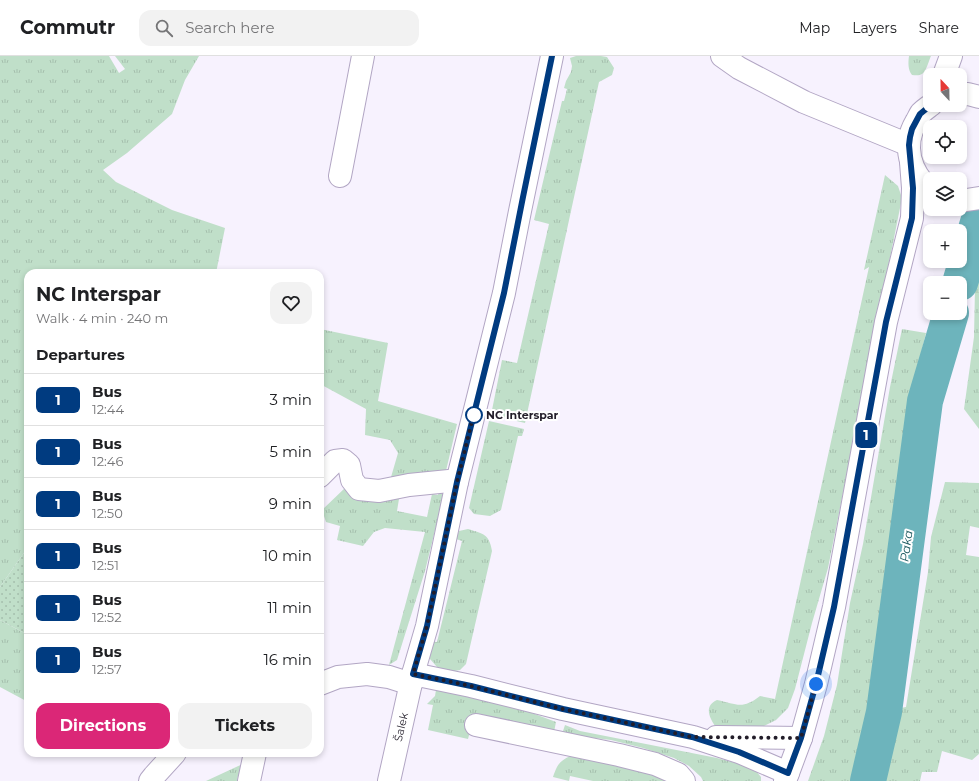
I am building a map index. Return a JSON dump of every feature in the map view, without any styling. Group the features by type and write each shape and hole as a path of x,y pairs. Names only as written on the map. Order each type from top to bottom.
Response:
{"street":[{"path":"340,176 363,56"},
{"name":"Šalek","path":"389,781 412,679 427,626 457,482 504,293 552,56"},
{"path":"947,68 951,56"},
{"path":"955,56 955,68"},
{"path":"731,62 804,102 910,154 918,177 923,182"},
{"path":"324,682 338,677 368,674 471,686 563,709 692,737 739,752 787,777 801,738 816,684 834,607 886,322 912,218 913,188 910,154 912,129 920,114 923,112"},
{"path":"912,218 923,200"},
{"path":"324,472 335,461 343,460 349,465 352,480 359,489 378,491 416,484 449,481 457,482"},
{"path":"476,725 655,764 678,774 684,781"},
{"path":"692,737 801,738"},
{"path":"150,781 171,757"},
{"path":"249,781 254,757"}],"green space":[{"path":"0,56 109,56 119,73 125,69 115,56 199,56 185,80 172,114 127,153 103,170 116,182 172,210 225,228 217,269 24,269 24,553 0,587"},
{"path":"576,56 607,57 614,68 612,75 599,82 525,423 491,415 502,360 517,363 549,224 534,220 562,101 564,101 567,89 564,88 571,72 572,66 570,58"},
{"path":"909,56 931,56 926,68 923,68 923,73 918,75 912,75 908,61"},
{"path":"885,175 898,186 902,198 828,568 795,689 788,708 776,720 760,728 741,730 715,726 711,719 709,708 713,702 717,700 739,705 748,703 760,696 775,699 869,267 864,270"},
{"path":"979,277 979,429 964,409 974,337 975,288"},
{"path":"902,329 926,333 910,398 898,492 885,648 876,706 858,781 808,781 824,736 837,685 850,603 863,544 890,387"},
{"path":"324,330 388,343 378,401 457,424 445,475 389,484 398,453 390,440 365,435 366,409 324,386"},
{"path":"489,421 524,429 522,436 518,436 501,510 490,516 474,514 469,508"},
{"path":"945,482 979,483 979,528 970,526 966,555 979,557 979,754 972,760 942,751 937,772 922,772 920,781 874,781 891,710 906,707 928,572 931,537"},
{"path":"346,487 395,494 399,499 397,511 427,517 432,494 438,495 440,487 445,490 425,571 397,660 389,665 425,532 385,528 374,532 363,546 337,540 340,526 326,522 324,508"},
{"path":"468,529 481,533 487,537 492,551 466,664 460,670 449,672 437,667 430,659 429,641 437,642 462,541 456,539 459,531"},
{"path":"24,553 24,633 0,620 0,587"},
{"path":"0,620 24,633 24,700 0,687"},
{"path":"436,690 516,707 556,722 554,732 474,716 468,739 428,730 433,705 427,704 435,696"},
{"path":"565,725 580,731 717,758 747,766 756,771 761,777 761,781 703,781 701,777 689,766 674,758 611,740 562,734"},
{"path":"575,754 618,761 674,781 593,781 570,776 569,781 553,777 561,762"},
{"path":"249,761 245,778 238,776 237,781 206,781"}],"waterway":[{"name":"Paka","path":"962,276 979,219"},
{"name":"Paka","path":"868,781 884,712 925,401 949,320"}],"bus line":[{"name":"1","path":"552,56 504,293 457,482 427,626 413,674 692,737 739,752 788,773 801,738 816,684 834,607 886,322 912,218 913,188 909,145 910,137 912,129 920,114 923,112"}],"place":[{"name":"NC Interspar","path":"474,415"}],"route":[{"path":"474,415 475,409 457,482 427,626 413,674 692,737 801,738 816,684"}]}
